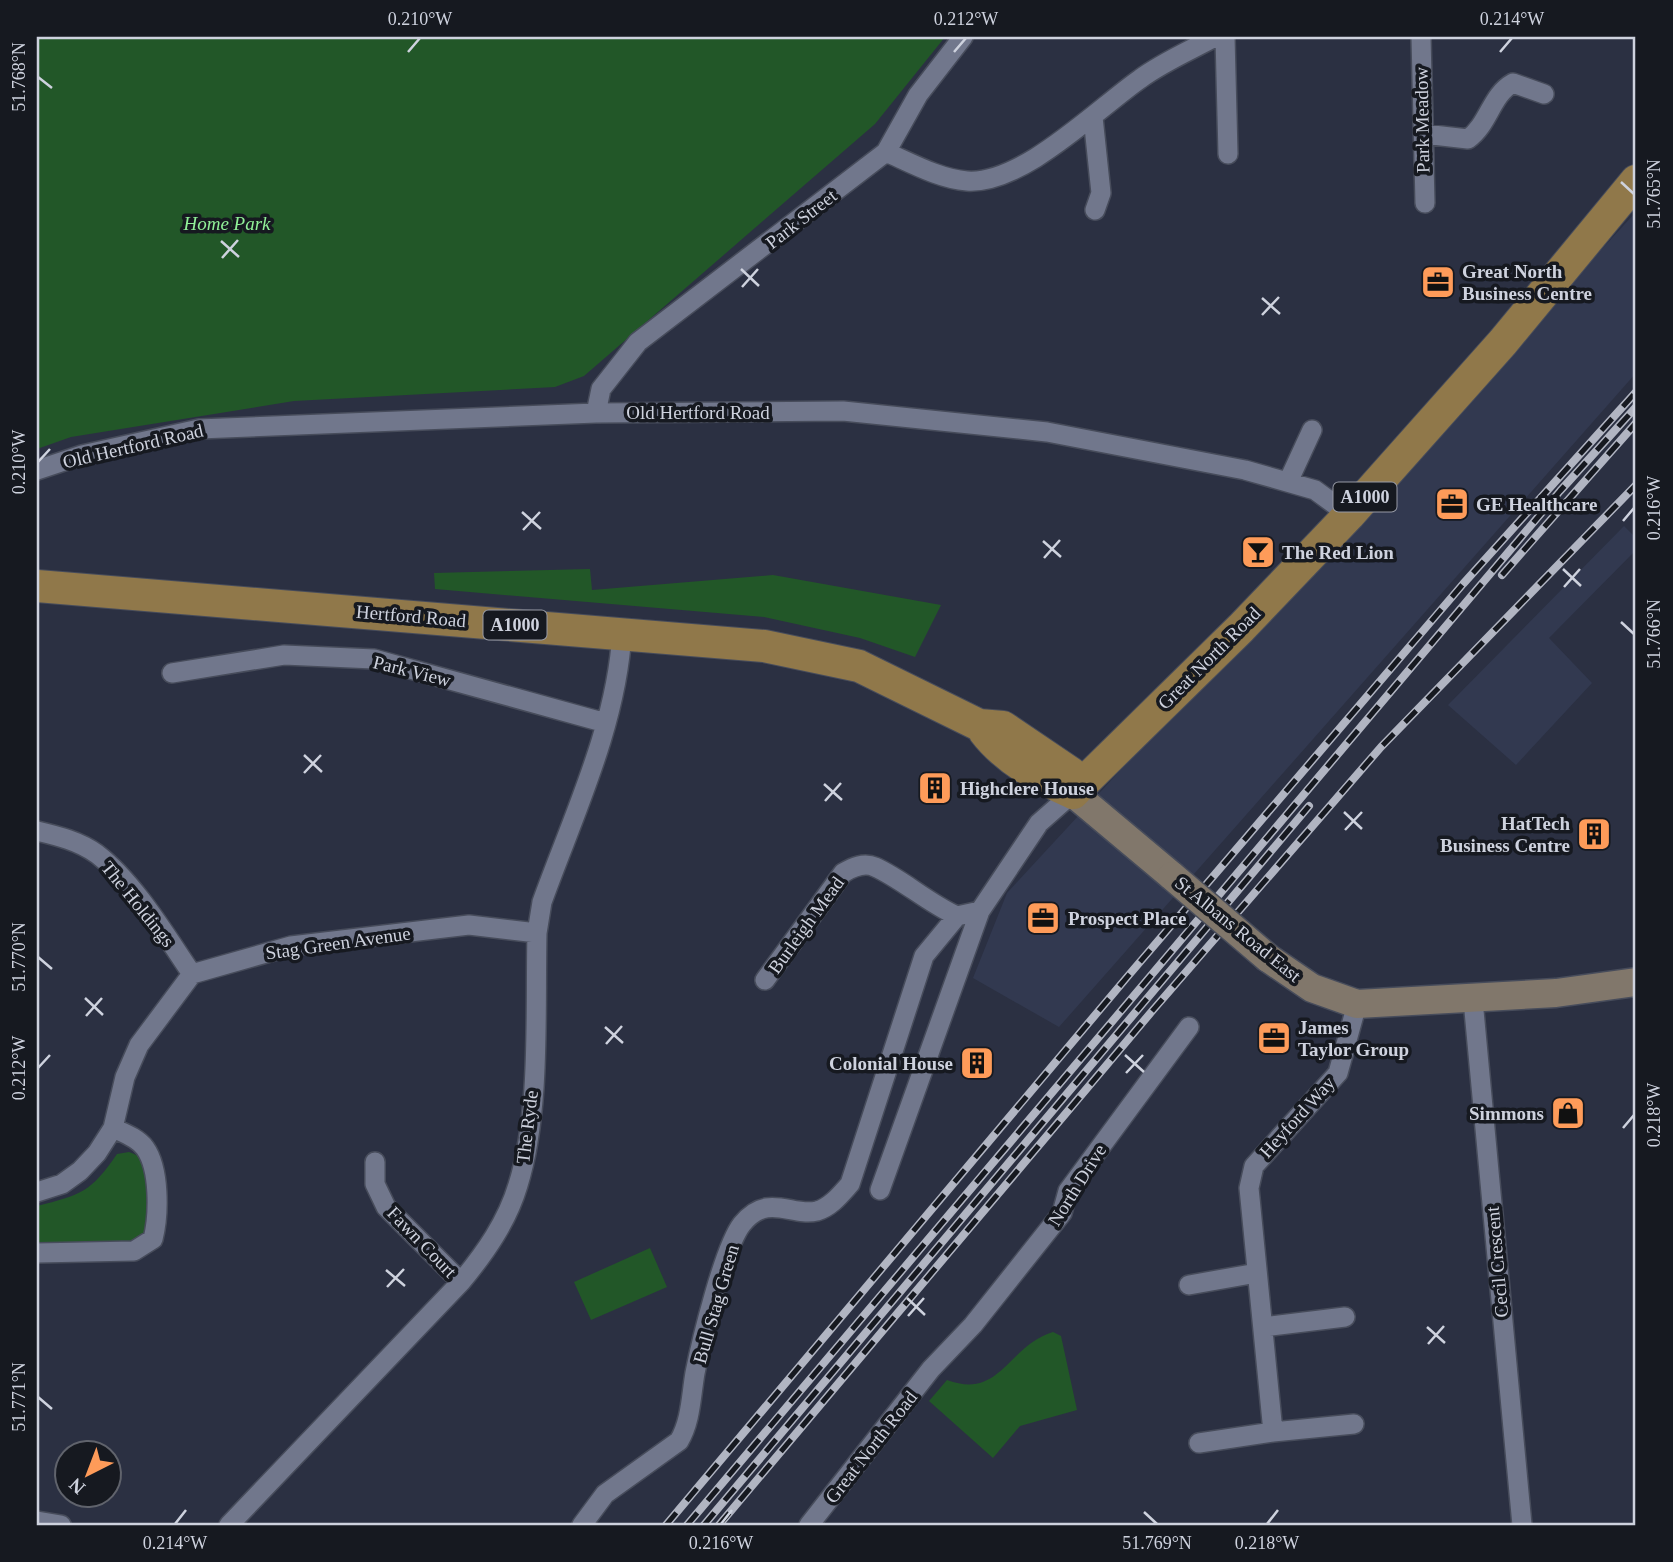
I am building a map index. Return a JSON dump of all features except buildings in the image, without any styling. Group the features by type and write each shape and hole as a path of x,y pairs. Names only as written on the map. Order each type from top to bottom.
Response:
{"main road":[{"name":"Great North Road","path":"1073,793 1241,628 1349,515 1503,342 1636,181"},
{"name":"Hertford Road","path":"37,586 622,632 764,646 859,666 979,724 1003,727 1047,754 1071,773 1073,793"},
{"name":"St Albans Road East","path":"1073,793 1268,958 1312,988 1357,1004 1473,1000 1556,993 1636,982"}],"street":[{"name":"Park Street","path":"596,413 601,389 638,342 886,152 918,95 963,37"},
{"path":"886,152 925,169 968,181 1010,172 1093,117 1141,78 1215,37"},
{"path":"1225,37 1228,154"},
{"name":"Park Meadow","path":"1421,37 1425,203"},
{"path":"1424,134 1468,139 1479,131 1504,88 1513,83 1544,94"},
{"path":"1093,117 1101,193 1095,210"},
{"name":"Old Hertford Road","path":"37,470 82,455 199,429 596,413 843,411 1058,434 1288,482 1315,490 1349,515"},
{"path":"1288,482 1312,430"},
{"name":"The Ryde","path":"229,1525 461,1282 488,1248 507,1213 528,1149 537,933 542,902 606,723 617,679 622,632"},
{"name":"Park View","path":"172,673 284,655 374,659 606,723"},
{"name":"Great North Road","path":"880,1190 980,911 1039,823 1073,793"},
{"name":"The Holdings","path":"37,831 66,838 97,855 150,914 192,974"},
{"name":"Burleigh Mead","path":"765,980 843,873 858,865 874,866 932,905 957,916"},
{"path":"957,916 980,911"},
{"name":"Bull Stag Green","path":"582,1525 605,1494 679,1441 686,1429 696,1370 714,1296 739,1228 748,1216 763,1209 785,1206 816,1211 835,1201 850,1184 923,956 957,916"},
{"name":"Stag Green Avenue","path":"192,974 291,946 469,925 537,933"},
{"path":"37,1192 62,1184 80,1171 97,1153 113,1128 125,1077 139,1045 192,974"},
{"name":"Cecil Crescent","path":"1473,1000 1522,1525"},
{"name":"Heyford Way","path":"1273,1432 1249,1188 1254,1166 1338,1073 1357,1004"},
{"name":"North Drive","path":"931,1369 973,1325 1062,1213 1068,1191 1189,1027"},
{"path":"37,1252 134,1251 153,1239 156,1228 154,1168 145,1148 113,1128"},
{"name":"Fawn Court","path":"375,1162 375,1184 386,1206 461,1282"},
{"path":"1189,1285 1257,1273"},
{"path":"1263,1327 1345,1317"},
{"name":"Great North Road","path":"809,1525 931,1369"},
{"path":"1199,1443 1354,1424"},
{"path":"37,1521 61,1525"}],"shaded area":[{"path":"1636,212 1636,373 1059,1027 973,978 1007,893"},
{"path":"1624,526 1636,538 1636,550 1549,638 1592,683 1516,765 1448,705"}],"green space":[{"name":"Home Park","path":"37,37 945,37 875,124 584,376 555,387 294,401 71,437 37,449"},
{"path":"590,569 592,590 773,575 941,605 915,657 860,638 764,617 435,589 434,573"},
{"path":"129,1152 139,1157 145,1172 148,1210 143,1237 128,1244 37,1245 37,1206 84,1190 100,1177 117,1154"},
{"path":"650,1248 667,1287 591,1320 574,1282"},
{"path":"1053,1332 1061,1336 1077,1410 1020,1426 993,1458 929,1401 947,1380 965,1384 980,1383 992,1377 1037,1339"}],"railway":[{"path":"666,1525 1128,976 1463,584 1636,392"},
{"path":"687,1525 1560,491 1636,407"},
{"path":"1502,575 1636,423"},
{"path":"719,1525 1153,1010 1381,747 1636,485"},
{"path":"704,1525 1309,806"}],"place":[{"name":"Great North Business Centre","path":"1438,282"},
{"name":"GE Healthcare","path":"1452,504"},
{"name":"The Red Lion","path":"1258,552"},
{"name":"Highclere House","path":"935,788"},
{"name":"HatTech Business Centre","path":"1594,834"},
{"name":"Prospect Place","path":"1043,918"},
{"name":"James Taylor Group","path":"1274,1038"},
{"name":"Colonial House","path":"977,1063"},
{"name":"Simmons","path":"1568,1113"}]}
